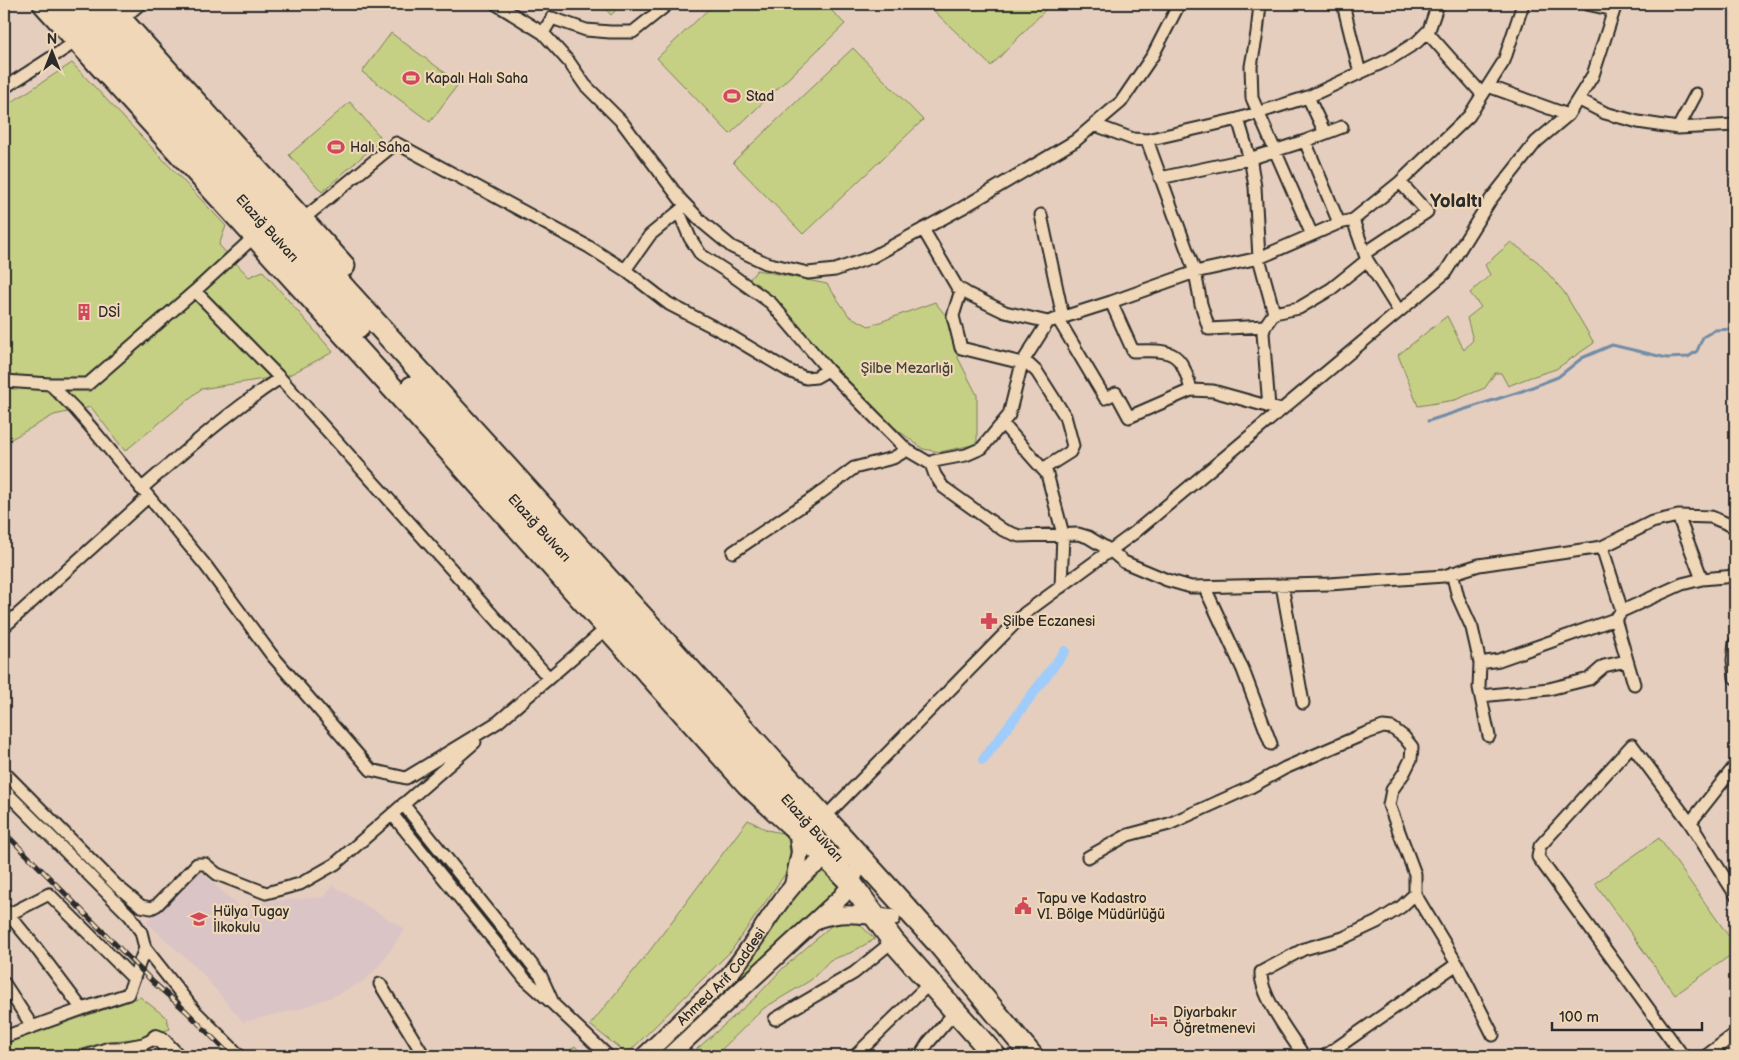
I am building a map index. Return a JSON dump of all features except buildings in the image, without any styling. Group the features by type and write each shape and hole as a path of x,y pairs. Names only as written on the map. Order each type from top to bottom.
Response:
{"highway":[{"path":"44,4 608,627 747,784 797,830 834,858"},
{"name":"Elazığ Bulvarı","path":"65,4 834,858 856,873 937,942 1032,1056"},
{"name":"Elazığ Bulvarı","path":"87,4 644,617 856,873 884,917 976,1014 1010,1056"},
{"path":"106,4 303,219 833,809 971,967 1043,1056"},
{"path":"607,556 644,617"},
{"path":"884,917 893,941 995,1056"}],"street":[{"path":"121,20 140,4"},
{"path":"496,4 543,33 569,62 585,85 622,122 683,209 732,247 766,263 808,273 835,270 872,257 923,230 1075,141 1121,102 1153,55 1176,10 1177,4"},
{"path":"543,33 552,18 586,30 632,32 668,4"},
{"path":"1260,4 1257,33 1252,51 1252,98 1312,235"},
{"path":"1343,4 1360,73"},
{"path":"1095,125 1132,139 1147,140 1238,119 1308,97 1390,59 1417,42 1429,30 1438,4"},
{"path":"923,230 957,287 961,290 1005,312 1056,319 1112,302 1195,272 1259,258 1339,223 1353,220 1400,182 1469,116 1504,61 1523,4"},
{"path":"833,809 1025,613 1134,533 1445,273 1491,199 1536,142 1568,115 1593,75 1614,7 1587,4"},
{"path":"1426,32 1485,90 1568,115"},
{"path":"4,88 77,41"},
{"path":"1678,128 1696,94"},
{"path":"1308,97 1325,133"},
{"path":"1578,99 1605,113 1638,122 1678,128 1735,125"},
{"path":"1238,119 1255,187 1259,258 1274,313"},
{"path":"1160,178 1249,159 1305,141 1342,126"},
{"path":"1147,140 1195,272 1201,304 1209,329 1265,326"},
{"path":"1305,141 1339,223"},
{"path":"303,219 396,143 588,247 625,270 669,304 727,334 789,371 806,378 816,377 828,370"},
{"path":"1269,407 1263,333 1265,326 1274,313 1299,308 1331,290 1366,257 1427,212 1400,182"},
{"path":"625,270 650,235 683,209"},
{"path":"683,209 690,238 701,255 771,303 828,370 908,450 931,464 943,487 1003,530 1019,536 1078,534 1088,537 1111,551 1124,562 1167,580 1191,587 1205,588 1329,584 1434,576 1452,573 1479,564 1602,547 1652,522 1678,516 1711,516 1735,527"},
{"path":"1041,216 1056,319 1105,398 1116,393 1128,417 1191,390 1213,391 1281,410"},
{"path":"1353,220 1366,257 1399,311"},
{"path":"4,381 88,384 255,236"},
{"path":"961,290 953,316 961,348 1023,362 1037,372 1065,416 1073,446 1070,452 1043,469"},
{"path":"195,291 280,378 549,678"},
{"path":"1112,302 1133,351 1161,350 1182,362 1191,390"},
{"path":"931,464 940,459 966,455 982,448 1009,415 1023,362 1056,319"},
{"path":"4,627 199,440 256,394 280,378"},
{"path":"50,384 75,409 206,566 271,654 371,770 406,778 498,722"},
{"path":"1002,423 1046,474 1063,534 1061,587"},
{"path":"733,552 815,497 854,468 894,458 908,450"},
{"path":"1678,516 1702,579"},
{"path":"1602,547 1619,615 1626,661 1634,684"},
{"path":"1452,573 1458,597 1472,628 1480,663 1479,688 1489,736"},
{"path":"1480,663 1499,660 1619,615 1682,584 1702,579 1735,576"},
{"path":"1282,585 1303,703"},
{"path":"1205,588 1243,670 1271,744"},
{"path":"4,772 117,886 141,906 150,908 157,905 197,864 205,864 217,874 266,893 300,884 335,864 608,627"},
{"path":"1735,643 1733,660 1735,678"},
{"path":"1481,696 1550,689 1589,679 1604,666 1626,661"},
{"path":"1088,857 1128,835 1169,824 1249,788 1285,768 1364,734 1383,727 1392,728 1404,737 1412,747 1411,759 1392,790 1389,805 1415,874 1415,894 1457,964 1493,1035"},
{"path":"1683,1056 1538,857 1540,846 1632,744 1690,822 1735,878"},
{"path":"1690,822 1735,766"},
{"path":"4,790 130,916 140,932 145,948 194,1010 240,1056"},
{"path":"404,804 541,976 554,1005"},
{"path":"392,814 525,979 608,1056"},
{"path":"1690,822 1735,894"},
{"name":"Ahmed Arif Caddesi","path":"791,890 799,864 800,852 797,830"},
{"name":"Ahmed Arif Caddesi","path":"644,1056 726,978 751,947 774,911 811,869 819,863 834,858"},
{"name":"Ahmed Arif Caddesi","path":"669,1056 801,932 817,920 856,873"},
{"path":"82,1008 33,944 5,913 49,894 134,979"},
{"path":"1304,1056 1272,1008 1261,979 1261,972 1304,949 1344,938 1377,922 1401,908 1415,894"},
{"name":"Ahmed Arif Caddesi","path":"817,920 845,913 884,917"},
{"path":"776,1019 854,973 893,941"},
{"path":"4,1036 128,994 145,948"},
{"path":"1325,1056 1457,964"},
{"path":"855,1056 930,983"},
{"path":"4,984 32,1026"},
{"path":"380,984 424,1056"},
{"path":"920,1056 928,1043 955,1012"},
{"path":"1706,1056 1735,1034"},
{"path":"86,1056 149,1041 161,1040 176,1056"},
{"path":"144,1056 149,1041"}],"shaded area":[{"path":"199,869 242,910 249,903 324,897 332,885 405,929 379,966 365,980 337,995 299,1009 243,1022 199,970 146,922"}],"green space":[{"path":"601,4 622,4 611,15"},
{"name":"Stad","path":"714,4 825,4 845,24 730,134 657,58"},
{"path":"927,4 1051,4 991,66"},
{"name":"Kapalı Halı Saha","path":"391,33 459,83 430,122 362,72"},
{"path":"853,48 923,120 803,234 733,162"},
{"path":"72,63 226,226 219,245 249,277 263,271 333,352 289,375 201,389 125,451 91,407 54,415 4,443 4,107"},
{"name":"Halı Saha","path":"350,102 382,139 322,192 289,155"},
{"path":"1511,242 1538,262 1564,292 1594,343 1556,369 1508,386 1501,373 1495,373 1485,388 1455,400 1418,406 1398,355 1447,316 1464,350 1473,340 1467,318 1481,307 1470,293 1490,275 1485,265"},
{"name":"Şilbe Mezarlığı","path":"757,270 827,284 849,316 869,326 935,302 946,316 958,358 977,395 977,444 940,452 923,449 895,428 749,280"},
{"path":"748,820 767,830 787,834 790,867 731,951 627,1054 590,1025 648,953"},
{"path":"1659,838 1735,945 1735,952 1675,995 1595,883"},
{"path":"823,867 841,887 662,1056 656,1056 739,977 801,883"},
{"path":"844,923 858,923 875,939 850,953 830,960 811,980 764,1008 715,1056 689,1056 757,996 782,969 831,926"},
{"path":"140,997 166,1017 170,1029 140,1038 105,1042 59,1056 4,1056 4,1044"},
{"path":"575,1046 584,1056 564,1056"}],"waterway":[{"path":"1428,421 1522,391 1558,377 1582,358 1612,345 1667,358 1688,357 1697,351 1703,337 1715,330 1735,329"},
{"path":"983,760 1065,651"}],"railway":[{"path":"4,832 154,983 186,1011 231,1056"}],"place":[{"name":"Kapalı Halı Saha","path":"411,78"},
{"name":"Stad","path":"732,96"},
{"name":"Halı Saha","path":"336,147"},
{"name":"DSİ","path":"84,312"},
{"name":"Şilbe Eczanesi","path":"989,621"},
{"name":"Tapu ve Kadastro VI. Bölge Müdürlüğü","path":"1023,906"},
{"name":"Hülya Tugay İlkokulu","path":"199,919"},
{"name":"Diyarbakır Öğretmenevi","path":"1159,1020"}],"district":[{"name":"Yolaltı","path":"1456,201"}]}
